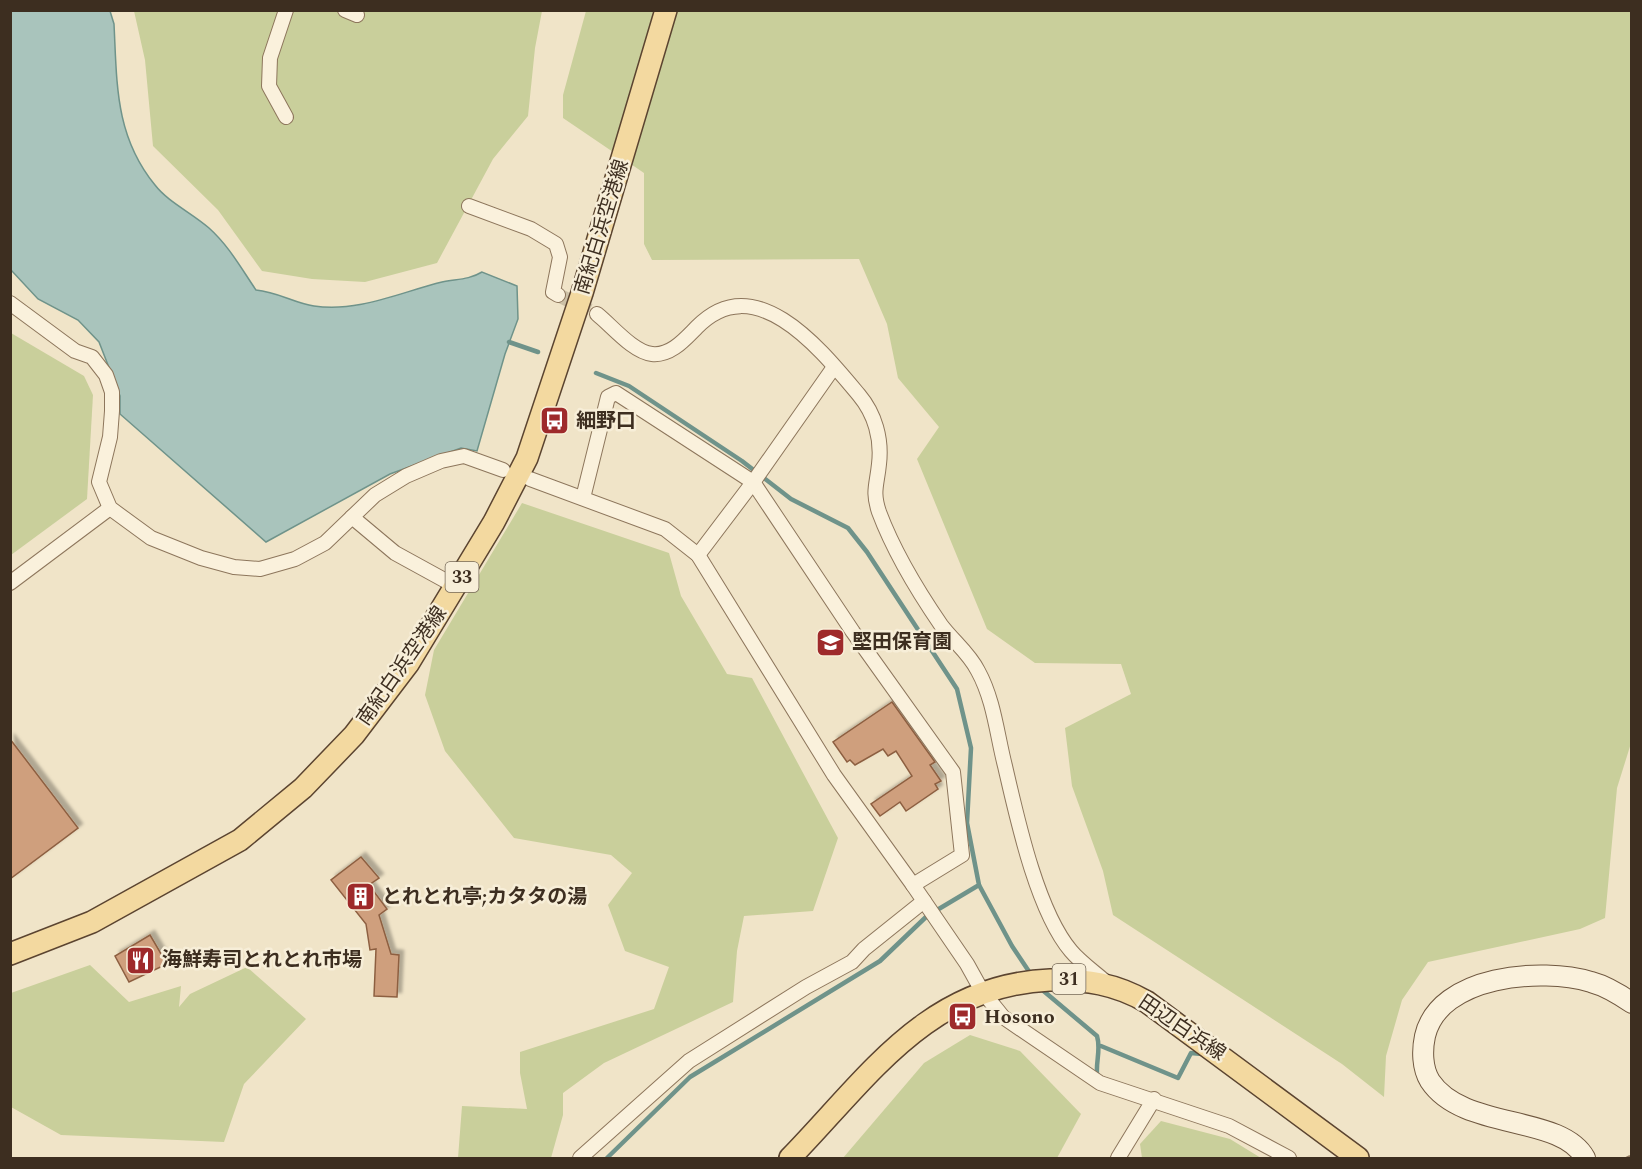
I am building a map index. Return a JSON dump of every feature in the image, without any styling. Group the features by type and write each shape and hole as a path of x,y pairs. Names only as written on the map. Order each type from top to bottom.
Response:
{"main road":[{"name":"南紀白浜空港線","path":"10,954 92,922 240,840 303,788 354,735 408,664 457,587 527,458 586,281 666,10"},
{"name":"田辺白浜線","path":"790,1158 887,1055 921,1025 951,1006 982,992 1028,981 1074,979 1109,984 1137,996 1174,1020 1358,1158"}],"street":[{"path":"286,10 270,58 269,86 286,117"},
{"path":"469,206 531,228 556,244 560,257 553,292 558,294"},
{"path":"10,303 75,351 92,357 106,375 112,392 112,411 110,437 99,482 110,508 151,538 171,547 234,567 260,568 295,559 325,543 375,495 406,476 441,461 464,456 503,470"},
{"path":"597,314 644,353 656,355 668,352 708,316 720,310 734,307 764,308 790,325 834,367 861,397 873,415 879,446 879,465 873,488 890,538 930,608 978,671 985,689 1047,914 1071,952 1109,984"},
{"path":"698,555 754,481 834,367"},
{"path":"583,498 608,397 616,393 754,481 853,632 953,772 962,855 913,885"},
{"path":"530,479 665,529 698,555 834,775 938,921 982,992 1003,1017 1026,1030 1085,1075 1100,1083 1154,1099 1228,1126 1289,1158"},
{"path":"10,583 110,508"},
{"path":"352,517 395,553 457,587"},
{"path":"580,1158 689,1061 806,987 852,962 864,949 926,904"},
{"path":"1585,1158 1573,1142 1468,1110 1448,1100 1430,1081 1424,1065 1423,1045 1427,1026 1442,1005 1465,990 1496,980 1533,975 1561,975 1592,982 1619,994 1632,1003"},
{"path":"1118,1158 1154,1099"}],"path":[{"path":"1626,1158 1632,1155"}],"green space":[{"path":"134,11 542,11 535,48 528,116 493,159 437,263 365,282 312,279 262,271 218,210 153,146 145,60"},
{"path":"586,11 1631,11 1632,740 1617,788 1605,918 1580,929 1428,962 1402,1000 1386,1056 1384,1097 1342,1064 1113,915 1103,871 1072,786 1065,728 1131,694 1121,664 1035,663 987,629 917,459 939,427 898,378 887,324 859,259 652,260 644,244 644,173 563,118 563,95"},
{"path":"11,333 84,376 93,395 87,499 11,555"},
{"path":"522,503 669,553 681,596 727,674 752,678 838,838 813,911 744,916 737,951 733,1002 604,1063 563,1093 563,1115 551,1158 458,1158 462,1106 527,1109 520,1073 520,1052 654,1009 669,967 625,951 608,905 632,873 611,855 514,838 445,751 425,695 434,650"},
{"path":"90,965 129,1002 181,986 179,1007 190,994 247,967 306,1019 244,1084 224,1142 61,1135 11,1107 11,993"},
{"path":"970,1035 1020,1051 1081,1114 1057,1158 843,1158 924,1063"},
{"path":"1161,1121 1230,1139 1261,1158 1142,1158 1140,1144"}],"water":[{"path":"10,11 110,11 114,24 121,109 132,148 160,191 223,242 256,290 307,305 346,307 442,282 467,278 482,272 517,286 518,319 505,354 477,451 461,448 390,474 266,542 120,414 120,396 99,342 78,320 38,299 11,270"}],"building":[{"path":"892,702 935,762 930,765 941,781 935,784 938,789 906,811 900,802 880,816 871,804 912,776 896,751 888,756 883,749 855,765 850,760 847,762 833,742"},
{"path":"10,739 78,828 10,879"},
{"path":"361,857 379,878 369,885 387,909 379,915 391,954 399,955 397,997 374,996 376,949 370,950 366,924 331,880"},
{"name":"海鮮寿司とれとれ市場","path":"150,935 167,964 129,982 115,956"}],"waterway":[{"path":"509,342 538,352"},
{"path":"596,373 629,386 742,461 791,499 848,528 867,552 957,689 971,748 967,823 979,885 927,916 880,961 690,1077 607,1158"},
{"path":"979,885 1012,946 1032,976"},
{"path":"1040,988 1097,1036 1099,1045 1097,1074"},
{"path":"1101,1046 1178,1078 1191,1053 1202,1054"}],"tunnel":[{"path":"558,295 597,314"}],"place":[{"name":"細野口","path":"555,421"},
{"name":"堅田保育園","path":"831,642"},
{"name":"とれとれ亭;カタタの湯","path":"361,897"},
{"name":"海鮮寿司とれとれ市場","path":"141,960"},
{"name":"Hosono","path":"963,1017"}]}
